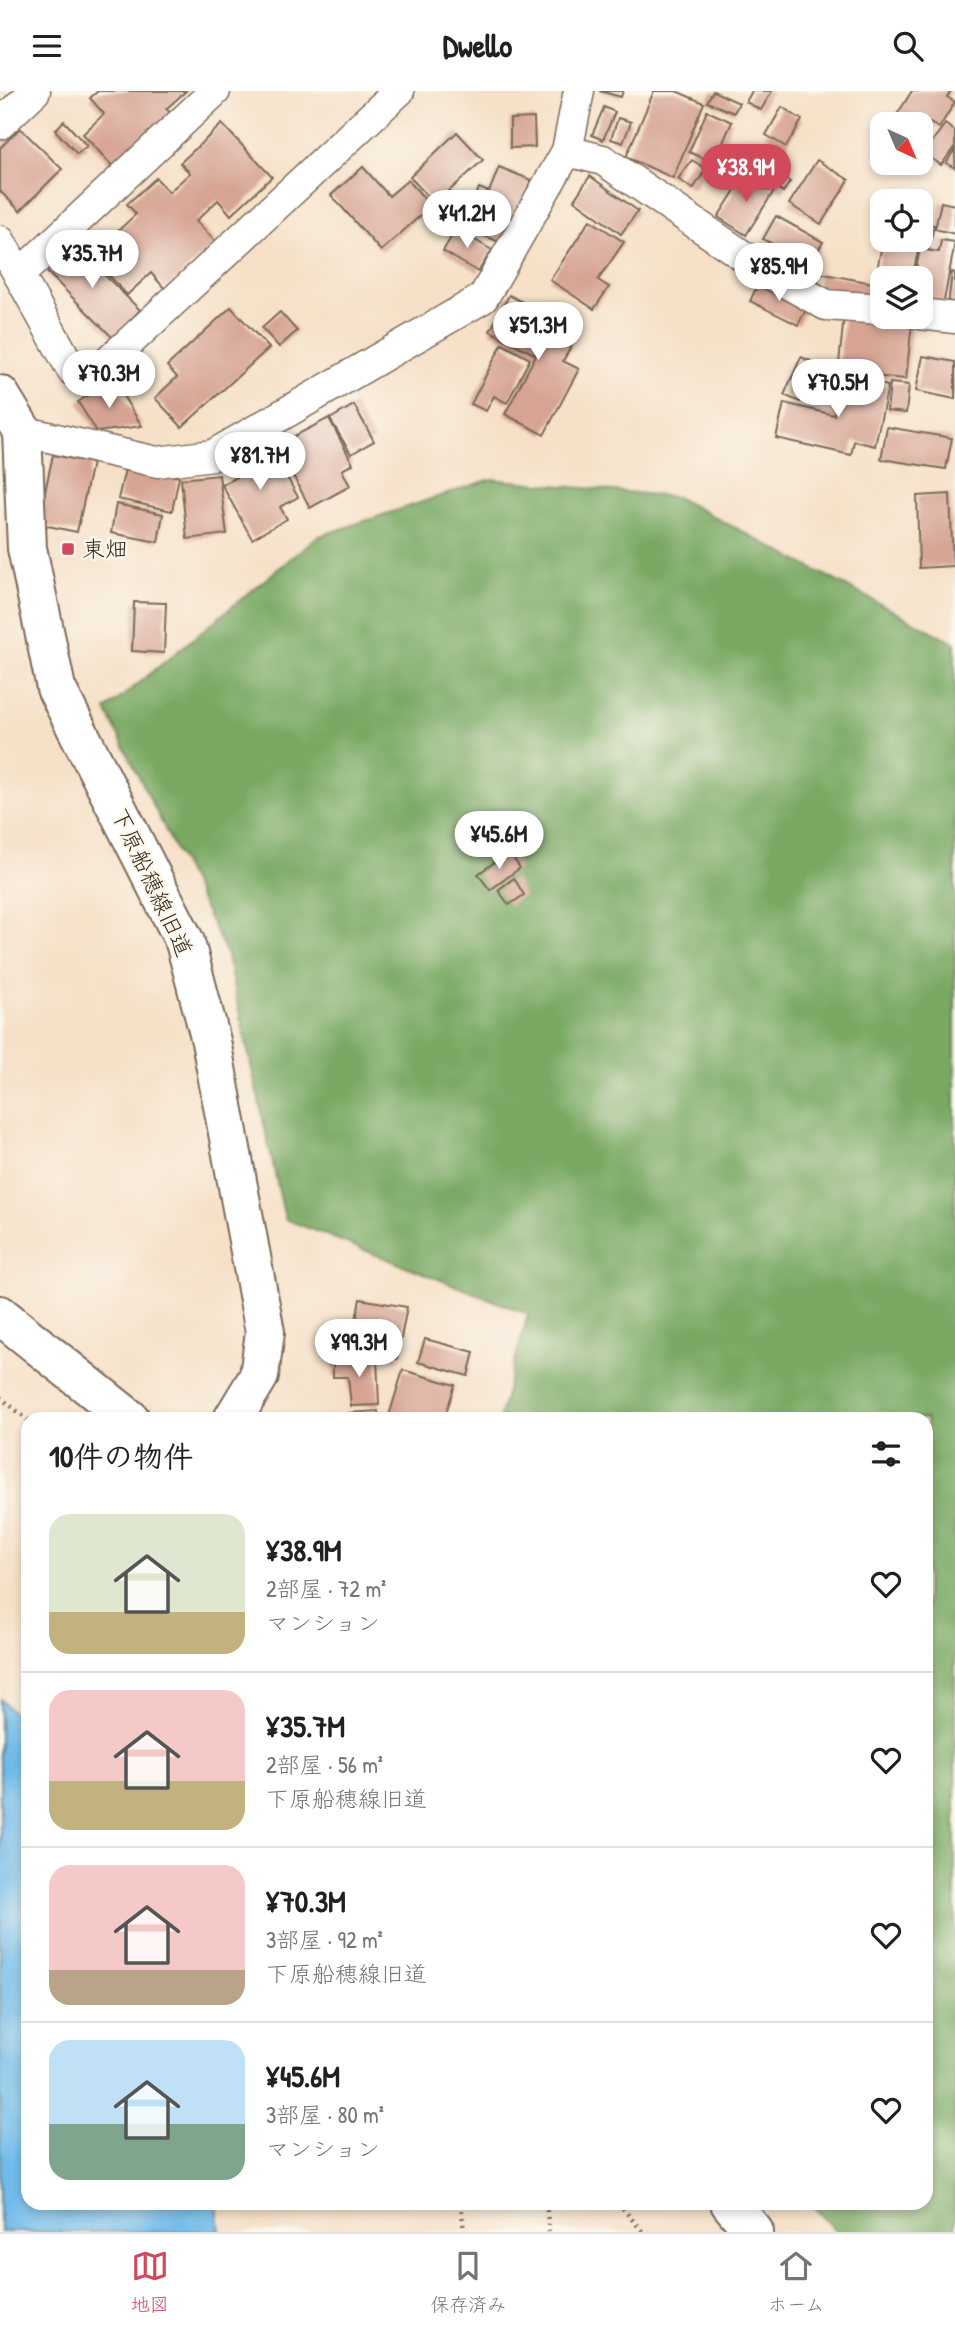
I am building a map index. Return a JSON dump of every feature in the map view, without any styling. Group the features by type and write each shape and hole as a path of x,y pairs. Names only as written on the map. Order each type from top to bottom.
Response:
{"street":[{"path":"0,124 35,91"},
{"path":"19,275 215,91"},
{"path":"0,241 72,370 94,375 399,91"},
{"path":"22,431 157,462 213,454 483,298 567,151 579,91"},
{"path":"567,151 603,159 765,271 826,305 870,308"},
{"path":"933,315 955,318"},
{"name":"下原船穂線旧道","path":"0,395 22,431 27,548 56,688 185,942 211,1041 265,1332 259,1375 237,1412"},
{"path":"0,1315 121,1412"},
{"path":"736,2210 754,2232"}],"path":[{"path":"0,1397 21,1414"},
{"path":"462,2210 464,2232"},
{"path":"547,2210 549,2232"},
{"path":"624,2210 643,2232"}],"green space":[{"path":"491,479 676,497 955,643 955,2232 837,2232 817,2210 933,2210 933,1412 501,1412 528,1314 285,1219 226,952 106,710 317,537"}],"water":[{"path":"0,1699 21,1721 21,2210 218,2210 220,2232 0,2232"}],"building":[{"path":"98,91 186,91 166,109 171,113 113,167 83,134 104,114 90,98"},
{"path":"599,91 623,91 621,97"},
{"path":"654,91 676,91 704,103 673,178 626,157"},
{"path":"713,91 739,103 734,113 707,102"},
{"path":"752,91 772,91 761,110 746,102"},
{"path":"912,91 951,91 947,97 955,102 939,128 933,125 933,112 899,112"},
{"path":"604,107 615,112 603,140 592,135"},
{"path":"782,107 802,120 786,147 766,135"},
{"path":"707,111 732,122 714,163 689,152"},
{"path":"534,118 535,147 510,148 510,119"},
{"path":"618,118 631,122 623,143 611,139"},
{"path":"64,121 87,146 77,154 55,130"},
{"path":"222,124 272,177 231,215 218,200 196,221 216,242 165,289 151,273 127,295 91,256 136,214 127,204 156,178 169,192 190,173 180,163"},
{"path":"945,124 955,131 955,146 941,165 933,159 933,141"},
{"path":"20,128 62,169 20,211 0,191 0,148"},
{"path":"457,132 483,160 435,204 410,177"},
{"path":"955,149 955,168 946,163"},
{"path":"692,160 706,169 693,189 678,179"},
{"path":"817,160 849,180 821,224 789,204"},
{"path":"764,163 790,182 783,192 757,174"},
{"path":"363,167 389,196 408,180 431,206 381,251 331,195"},
{"path":"499,167 531,180 504,244 463,227 479,188 489,192"},
{"path":"746,173 774,191 746,235 718,217"},
{"path":"590,176 638,211 621,234 574,200"},
{"path":"941,202 955,205 955,234 935,229"},
{"path":"776,216 823,242 810,265 763,239"},
{"path":"590,220 624,242 598,280 609,287 594,309 550,280"},
{"path":"456,229 492,250 478,272 443,251"},
{"path":"941,240 955,242 943,306 933,304 933,266 916,266 919,252 939,252"},
{"path":"71,242 140,310 113,338 44,269"},
{"path":"880,252 918,252 915,266 878,266"},
{"path":"952,272 955,273 955,307 948,306"},
{"path":"819,273 870,282 870,301 816,292"},
{"path":"760,280 809,304 798,325 750,301"},
{"path":"509,295 579,332 563,361 579,369 544,435 505,414 536,355 490,331"},
{"path":"231,307 269,348 182,427 155,398 177,377 167,366"},
{"path":"280,312 297,331 279,347 262,328"},
{"path":"844,316 870,318 870,329 911,329 906,379 838,373"},
{"path":"502,344 530,359 507,403 494,396 486,411 471,404"},
{"path":"923,356 955,362 955,399 916,391"},
{"path":"801,357 818,364 800,402 784,395"},
{"path":"843,376 888,386 875,446 854,441 851,455 776,438 784,403 834,415"},
{"path":"113,380 142,426 97,432 78,402"},
{"path":"890,383 909,385 906,413 887,411"},
{"path":"354,405 374,441 351,454 330,419"},
{"path":"329,418 353,464 342,470 350,486 310,508 277,445"},
{"path":"887,427 952,438 946,469 881,459"},
{"path":"269,445 298,497 280,507 287,519 252,539 222,485 237,477 232,466"},
{"path":"53,455 92,463 77,532 38,524"},
{"path":"126,465 179,477 172,511 118,499"},
{"path":"219,475 227,534 187,539 181,479"},
{"path":"950,494 953,566 919,568 917,496"},
{"path":"116,504 163,514 158,542 111,533"},
{"path":"134,602 166,603 164,653 132,651"},
{"path":"509,852 520,868 490,890 478,874"},
{"path":"514,878 524,895 509,905 498,890"},
{"path":"360,1299 407,1307 397,1359 350,1351"},
{"path":"425,1339 474,1352 468,1376 418,1362"},
{"path":"333,1358 377,1358 379,1405 351,1406 348,1377 333,1377"},
{"path":"403,1370 455,1385 446,1412 390,1412"}],"place":[{"name":"東畑","path":"68,549"}]}
